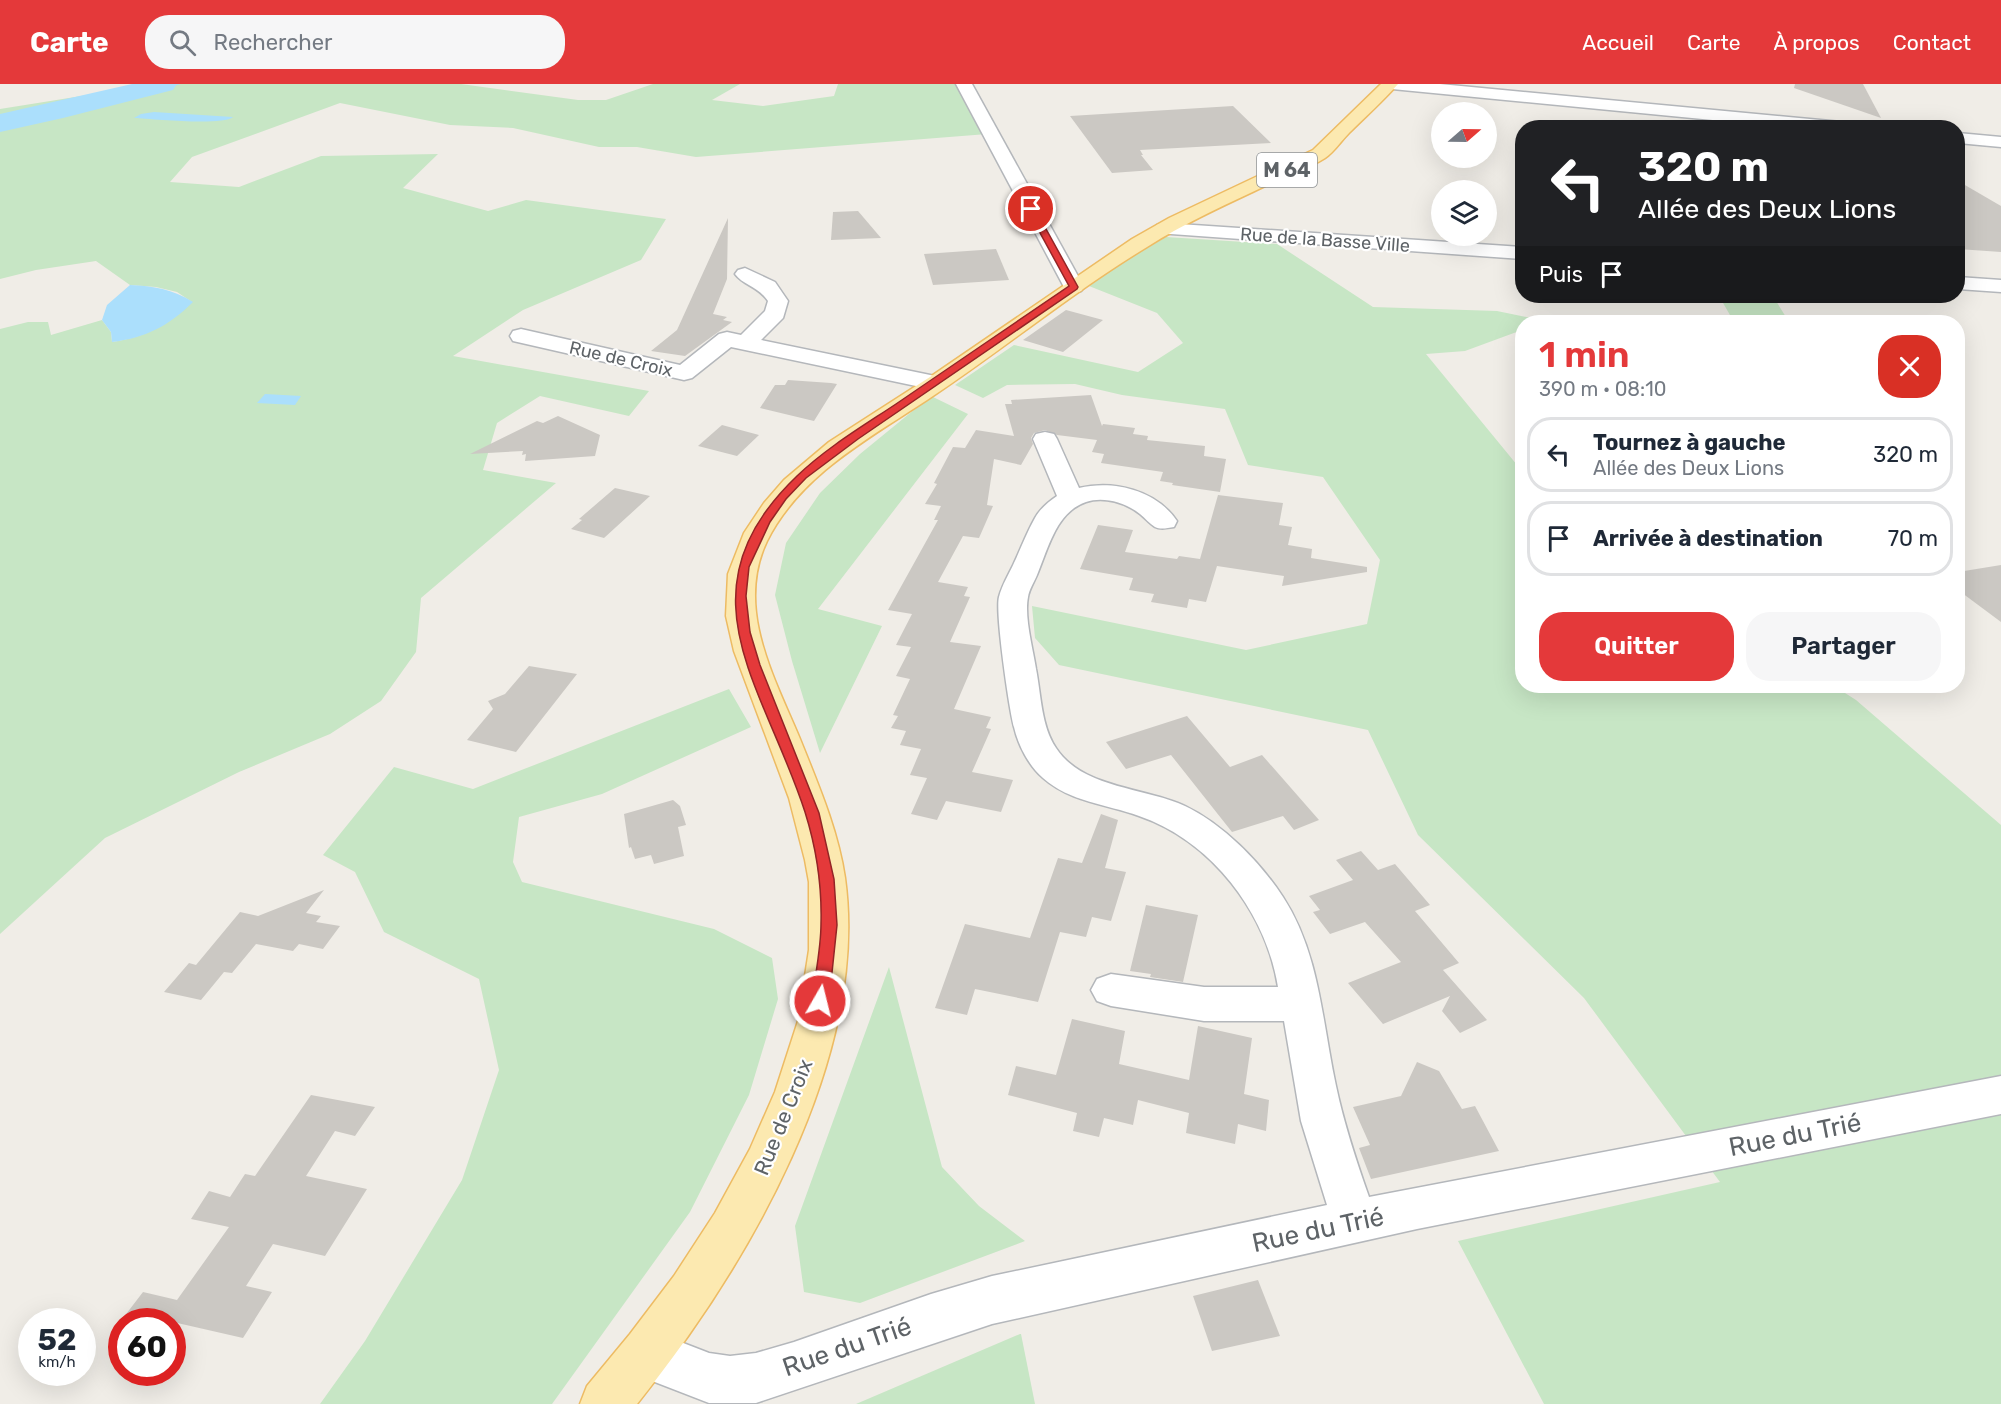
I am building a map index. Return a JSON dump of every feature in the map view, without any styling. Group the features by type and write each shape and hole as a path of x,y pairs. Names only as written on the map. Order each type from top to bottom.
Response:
{"main road":[{"name":"M 64","path":"1164,229 1319,154 1391,84"},
{"name":"Rue de Croix","path":"605,1404 647,1354 683,1305 718,1250 760,1176 799,1084 810,1050 823,984 829,925 822,856 812,813 743,632 740,596 744,567 764,522 782,497 803,476 855,437 1074,287 1164,229"}],"street":[{"path":"964,84 1074,287"},
{"path":"1391,84 1768,120"},
{"path":"1965,139 2001,142"},
{"name":"Rue de la Basse Ville","path":"1164,229 1515,253"},
{"path":"745,274 768,286 778,301 775,313 746,343"},
{"path":"1965,283 2001,286"},
{"name":"Rue de Croix","path":"521,336 684,373 727,339 935,383"},
{"path":"1045,439 1071,498"},
{"path":"1164,521 1143,504 1120,495 1095,493 1071,498 1055,508 1048,518 1013,598 1014,624 1035,743 1053,769 1080,788 1157,809 1188,824 1254,885 1281,925 1295,967 1315,1089 1337,1168 1356,1222"},
{"path":"1111,990 1204,1004 1302,1004"},
{"name":"Rue du Trié","path":"647,1354 708,1377 729,1381 756,1377 787,1369 956,1310 1520,1188 2001,1095"}],"green space":[{"path":"148,84 461,84 578,100 606,100 653,84 740,84 712,100 763,106 834,96 838,84 973,84 1000,133 696,157 637,147 599,147 513,128 450,125 340,103 192,157 170,182 239,187 321,156 438,154 403,188 488,211 526,200 666,219 641,260 523,310 453,356 649,391 629,416 540,396 497,423 483,470 556,483 421,598 416,652 381,701 330,734 239,772 105,838 0,934 0,329 28,322 48,322 51,335 102,320 111,332 112,342 156,329 192,302 177,292 156,287 130,285 96,261 36,270 0,279 0,109"},
{"path":"1166,237 1277,244 1373,307 1497,311 1516,315 1515,333 1465,351 1426,354 1515,462 1515,693 1845,693 2001,825 2001,1404 1544,1404 1458,1241 1720,1182 1584,998 1418,835 1368,730 1059,665 1035,638 1032,606 1246,650 1367,624 1380,560 1323,477 1248,465 1225,409 1122,395 1075,384 1007,385 983,398 955,385 1014,345 1138,372 1183,343 1157,313 1089,286 1118,265"},
{"path":"1723,303 1777,303 1785,315 1730,315"},
{"path":"931,396 968,414 818,609 882,626 820,753 775,595 786,543 820,493 860,454"},
{"path":"729,689 751,727 602,794 519,817 513,862 522,882 714,929 772,958 778,999 749,1095 690,1212 552,1404 320,1404 365,1341 462,1180 499,1070 479,979 384,932 355,872 323,855 394,767 473,789"},
{"path":"889,967 942,1167 979,1206 1025,1241 860,1303 804,1292 795,1226"},
{"path":"1020,1334 1035,1404 856,1404"}],"water":[{"path":"170,84 181,84 58,113 53,111"},
{"path":"154,112 233,117 226,120 202,122 134,118 141,114"},
{"path":"130,285 163,289 193,302 175,318 156,330 112,342 111,332 102,320 107,305"},
{"path":"265,394 301,396 295,405 257,403"}],"building":[{"path":"1795,84 1863,84 1881,118 1794,88"},
{"path":"1233,106 1271,143 1140,150 1143,155 1141,155 1153,170 1112,173 1070,116"},
{"path":"1965,185 2001,206 2001,252 1965,249"},
{"path":"858,211 881,238 831,240 833,212"},
{"path":"728,218 727,279 713,314 727,317 723,320 732,322 685,356 651,351 677,330"},
{"path":"996,249 1009,280 933,285 924,254"},
{"path":"1066,310 1103,320 1063,352 1023,340"},
{"path":"788,380 837,384 814,421 760,408 775,385 785,385"},
{"path":"1091,395 1102,426 1103,424 1135,428 1133,434 1148,436 1147,440 1205,446 1204,456 1226,459 1220,492 1160,481 1163,472 1101,463 1104,454 1092,452 1097,440 1057,435 1045,430 1034,433 1031,438 1033,444 1021,465 994,459 987,505 993,506 979,538 963,536 938,582 968,587 964,596 970,597 950,642 981,646 954,709 991,717 986,728 991,729 972,772 1013,780 1001,812 946,801 937,820 911,814 927,778 910,775 921,749 900,745 906,731 891,728 898,716 893,715 910,679 896,676 911,647 896,645 912,614 888,610 938,520 934,520 941,506 925,504 937,484 934,483 953,447 965,448 976,430 1014,436 1005,404 1012,404 1011,400"},
{"path":"558,416 600,435 595,456 525,461 526,454 522,455 523,451 470,454 537,421 543,423"},
{"path":"722,425 759,435 737,456 698,446"},
{"path":"615,488 650,496 604,538 571,529 582,520 579,519"},
{"path":"1218,495 1283,503 1279,525 1292,527 1288,545 1312,549 1311,558 1367,567 1367,572 1282,586 1284,576 1217,566 1206,602 1189,599 1187,608 1151,602 1154,594 1129,590 1133,578 1080,569 1098,525 1133,530 1125,552 1177,559 1179,556 1200,559"},
{"path":"2001,565 2001,622 1965,595 1965,571"},
{"path":"529,666 577,674 516,752 467,740 493,709 488,701 505,694"},
{"path":"1187,716 1230,767 1262,755 1319,820 1294,830 1283,816 1232,832 1171,755 1126,769 1106,742"},
{"path":"673,800 680,806 686,825 678,827 684,856 654,864 651,855 635,859 631,847 629,848 624,814"},
{"path":"1101,814 1118,820 1105,868 1126,872 1111,921 1092,917 1086,937 1060,932 1038,1002 975,989 967,1015 935,1008 965,924 1030,938 1058,858 1082,863"},
{"path":"1361,851 1378,870 1395,864 1430,905 1415,911 1459,963 1443,970 1487,1020 1460,1033 1442,1011 1450,996 1383,1024 1348,983 1401,962 1365,922 1330,934 1313,912 1320,910 1309,896 1353,880 1336,860"},
{"path":"324,890 306,913 321,916 316,922 340,926 323,949 299,944 293,951 256,944 232,973 224,972 201,1000 164,992 189,963 196,965 240,912 258,916"},
{"path":"1146,905 1198,915 1183,982 1150,977 1151,974 1130,971"},
{"path":"1072,1019 1125,1031 1119,1064 1189,1080 1198,1026 1252,1038 1244,1094 1269,1100 1266,1131 1238,1124 1235,1144 1186,1133 1189,1113 1138,1100 1133,1125 1104,1118 1099,1137 1073,1131 1077,1113 1008,1095 1016,1066 1056,1075"},
{"path":"1417,1062 1439,1071 1462,1109 1475,1106 1499,1151 1371,1179 1359,1148 1370,1145 1353,1107 1401,1096"},
{"path":"311,1095 375,1107 355,1136 335,1131 306,1176 367,1189 325,1256 273,1244 246,1286 272,1292 243,1338 186,1325 186,1308 131,1308 143,1292 177,1300 229,1227 191,1219 209,1191 230,1197 245,1174 255,1176"},
{"path":"1258,1280 1280,1336 1212,1351 1193,1296"}],"waterway":[{"path":"0,123 63,110 164,84"}],"route":[{"path":"820,1001 829,925 822,856 806,795 743,632 740,581 748,553 764,522 782,497 803,476 855,437 1074,287 1031,209"}]}
